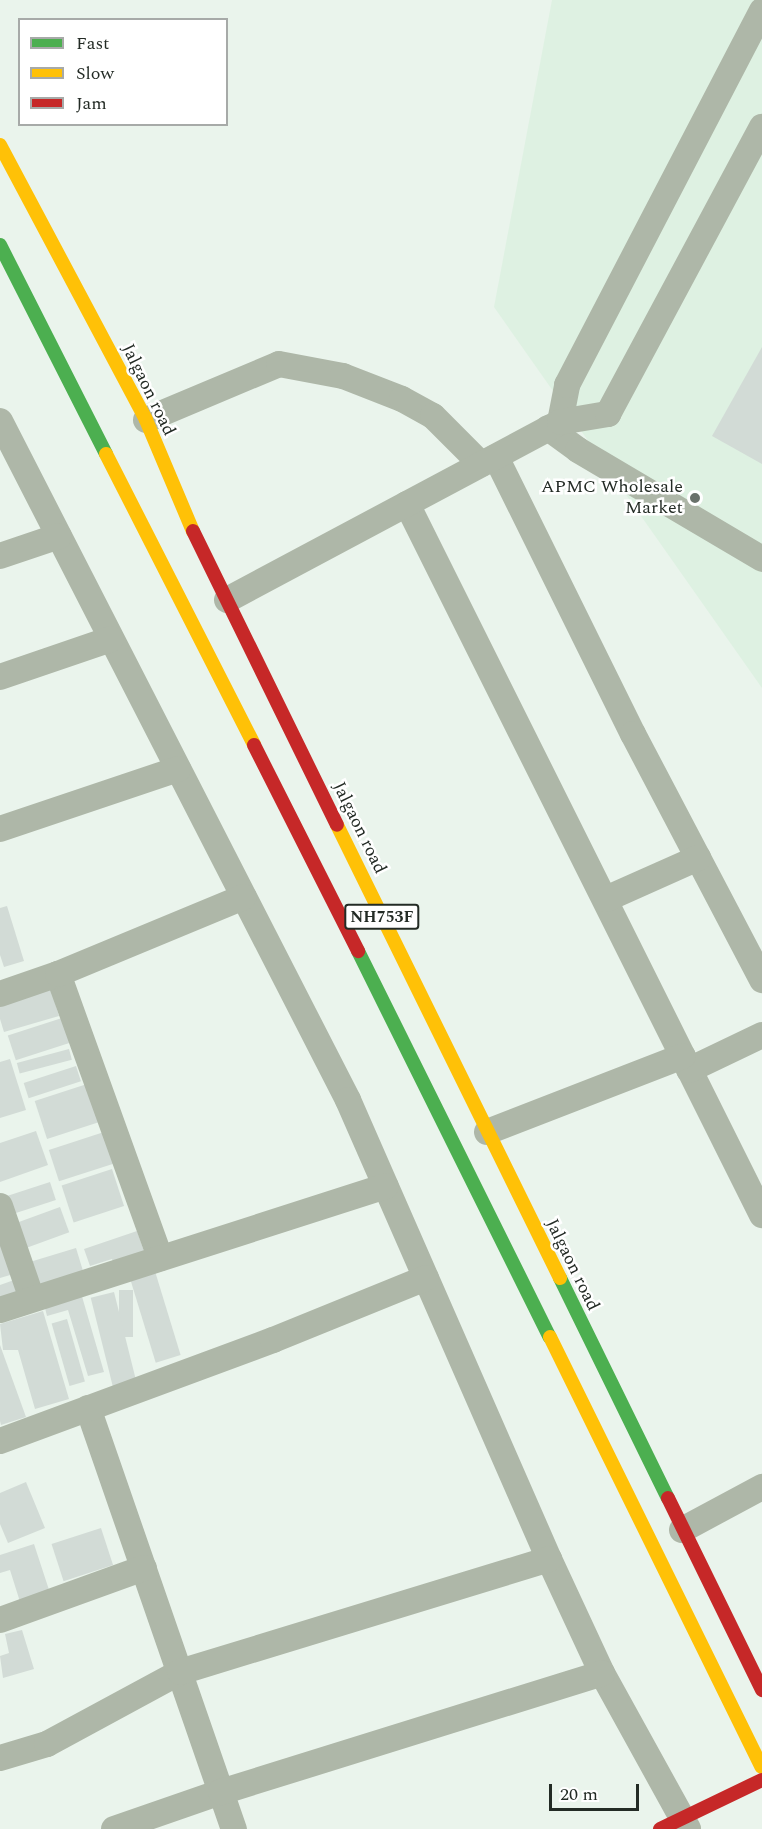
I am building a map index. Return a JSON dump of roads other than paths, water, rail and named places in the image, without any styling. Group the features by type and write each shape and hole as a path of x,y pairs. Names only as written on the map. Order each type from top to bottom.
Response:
{"main road":[{"name":"Jalgaon road","path":"0,145 146,420 180,504 762,1690"},
{"name":"NH753F","path":"0,245 405,1043 762,1767"},
{"path":"677,1826 762,1780"}],"street":[{"path":"554,425 567,385 762,11"},
{"path":"227,600 554,425 608,414 762,127"},
{"path":"146,420 279,364 343,376 402,399 433,416 488,460 762,980"},
{"path":"0,421 348,1100 549,1559 677,1826"},
{"path":"554,425 578,450 762,559"},
{"path":"407,504 762,1215"},
{"path":"0,556 59,536"},
{"path":"0,677 111,639"},
{"path":"0,829 178,769"},
{"path":"606,899 698,858"},
{"path":"0,994 58,974 244,897"},
{"path":"58,974 160,1258"},
{"path":"488,1132 762,1035"},
{"path":"0,1310 386,1186"},
{"path":"0,1206 32,1299"},
{"path":"0,1441 273,1340 426,1278"},
{"path":"88,1408 234,1829"},
{"path":"682,1530 762,1487"},
{"path":"0,1758 48,1744 180,1672 549,1559"},
{"path":"0,1620 144,1568"},
{"path":"114,1829 221,1792 602,1672"}],"place":[{"name":"APMC Wholesale Market","path":"695,498"}]}
